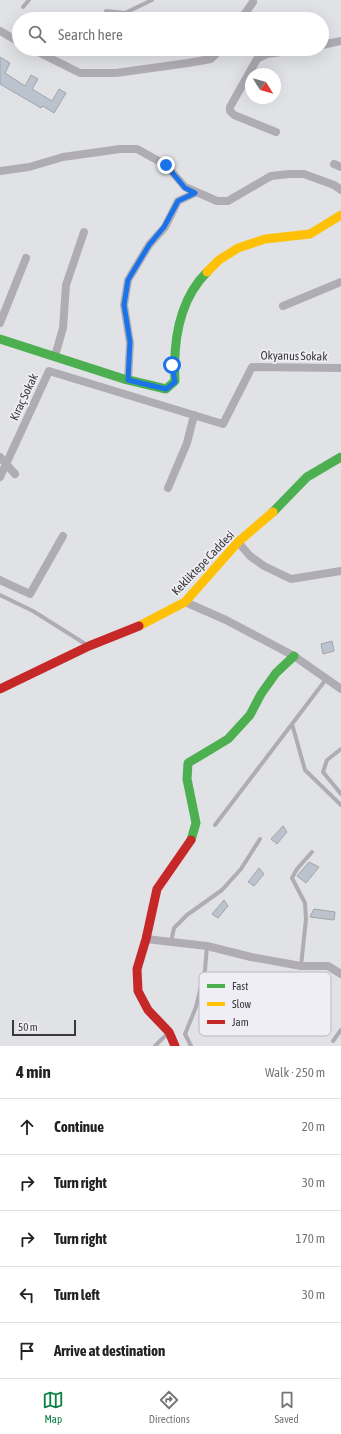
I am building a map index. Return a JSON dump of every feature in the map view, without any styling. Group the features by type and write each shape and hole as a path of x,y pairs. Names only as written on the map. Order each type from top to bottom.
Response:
{"street":[{"path":"245,12 250,1"},
{"path":"0,31 12,38"},
{"path":"329,44 341,42"},
{"path":"46,56 80,73 116,73 188,63 211,59 214,56"},
{"path":"263,56 256,59 230,107 230,112 276,132"},
{"path":"0,172 29,167 63,157 120,149 137,149 166,165 185,188 217,201 228,201 272,176 289,174 304,174 334,185 341,190"},
{"path":"128,380 130,342 124,305 128,280 149,245 164,227 178,201 195,193"},
{"path":"0,339 128,380 166,389 175,382 172,365 181,315 192,291 205,273 237,248 259,239 310,234 326,226 341,215"},
{"path":"55,356 62,328 66,285 84,232"},
{"path":"0,323 26,258"},
{"path":"282,306 341,282"},
{"name":"Okyanus Sokak","path":"49,371 223,424 252,367 341,368"},
{"name":"Kıraç Sokak","path":"0,477 49,371"},
{"path":"168,488 187,443 194,415"},
{"path":"0,457 16,474"},
{"name":"Kekliktepe Caddesi","path":"0,689 89,646 153,620 185,602 238,542 278,508 307,476 341,457"},
{"path":"0,580 30,594 63,536"},
{"path":"238,542 250,556 264,566 292,579 341,571"},
{"path":"185,602 226,620 294,656 341,688"},
{"path":"175,1046 169,1032 148,1010 138,991 137,968 146,939 157,889 192,838 196,823 187,778 188,764 202,753 228,739 250,715 261,694 276,673 294,656"},
{"path":"146,939 207,946 251,957 301,966 328,966 341,974"}],"lane":[{"path":"23,7 29,0"},
{"path":"127,12 152,0"},
{"path":"106,11 116,12"},
{"path":"0,595 32,611 89,646"},
{"path":"215,825 326,678"},
{"path":"292,724 305,770 341,805"},
{"path":"341,749 327,760 323,772 341,794"},
{"path":"171,942 174,928 187,915 222,890 241,869 260,839"},
{"path":"301,966 306,919 305,903 292,878 297,869 312,852"},
{"path":"205,972 207,946"},
{"path":"191,1046 185,1034 199,996"},
{"path":"333,1041 341,1030"},
{"path":"155,1046 169,1032"}],"building":[{"path":"0,57 10,63 5,73 25,86 31,75 38,79 32,89 52,101 59,89 66,93 54,113 43,106 41,108 0,84"},
{"path":"332,641 334,651 323,654 321,644"},
{"path":"283,826 287,832 277,844 271,839"},
{"path":"309,862 319,867 306,883 297,876"},
{"path":"259,868 264,874 254,886 248,882"},
{"path":"224,900 228,906 218,918 212,914"},
{"path":"314,909 335,912 334,920 310,917"}],"traffic: fast":[{"path":"0,339 124,379 166,389 175,381 175,352 184,309 198,283 207,272"},
{"path":"273,512 307,477 341,457"},
{"path":"191,840 196,823 187,779 188,763 228,739 250,715 261,694 276,673 294,656"}],"traffic: slow":[{"path":"207,272 219,260 238,248 265,239 310,234 341,215"},
{"path":"139,626 185,602 238,542 273,512"}],"traffic: jam":[{"path":"0,689 89,646 139,626"},
{"path":"175,1046 169,1032 148,1010 138,991 137,969 146,939 157,889 191,840"}],"route":[{"path":"166,165 185,188 195,193 178,201 164,227 149,245 128,280 124,305 130,342 128,380 166,389 175,382 172,365"}]}
